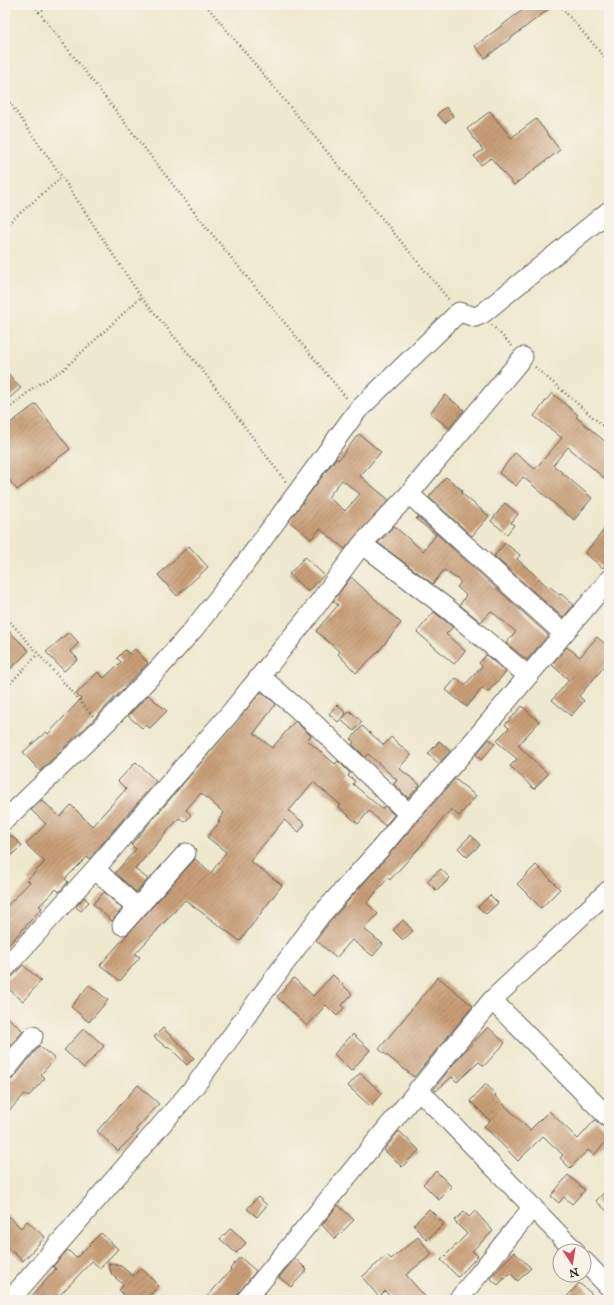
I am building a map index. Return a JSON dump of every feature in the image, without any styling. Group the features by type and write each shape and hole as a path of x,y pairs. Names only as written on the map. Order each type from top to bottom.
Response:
{"street":[{"path":"8,810 102,727 192,631 296,496 357,411 459,312 476,316 482,314 609,211"},
{"path":"5,968 95,869 193,757 308,617 362,544 409,494 523,357"},
{"path":"409,494 563,633"},
{"path":"362,544 448,609 527,675"},
{"path":"10,1300 194,1086 318,917 380,849 464,752 527,675 609,580"},
{"path":"260,676 318,727 409,814"},
{"path":"122,925 136,907 186,853"},
{"path":"95,869 136,907"},
{"path":"246,1300 492,1000 609,890"},
{"path":"492,1000 609,1118"},
{"path":"5,1071 33,1036"},
{"path":"418,1089 567,1243"},
{"path":"458,1300 533,1207"},
{"path":"592,1269 609,1287"}],"path":[{"path":"34,5 198,218 357,411"},
{"path":"39,12 50,5"},
{"path":"206,5 459,312"},
{"path":"559,5 609,62"},
{"path":"5,96 62,177 141,297 202,371 296,496"},
{"path":"5,226 62,177"},
{"path":"5,412 33,388 64,370 141,297"},
{"path":"482,314 523,357 609,431"},
{"path":"5,616 102,727"},
{"path":"5,689 38,654"}],"building":[{"path":"529,5 554,5 485,58 475,46"},
{"path":"446,107 453,116 445,123 437,114"},
{"path":"490,111 511,138 536,119 560,150 514,185 491,158 481,165 474,156 483,150 467,129"},
{"path":"5,370 21,388 5,402"},
{"path":"552,393 578,415 576,417 609,445 609,472 604,478 568,447 553,465 592,498 574,520 523,477 516,486 499,473 515,453 535,469 562,438 534,416"},
{"path":"445,395 464,410 449,428 430,413"},
{"path":"36,404 70,449 17,490 5,474 5,427"},
{"path":"359,434 381,452 360,476 389,500 345,549 320,529 311,539 289,521 336,458 338,460","holes":["342,480 360,494 345,511 328,497"]},
{"path":"446,477 463,491 461,493 489,516 472,536 429,497"},
{"path":"505,503 518,514 511,523 514,525 507,534 491,521"},
{"path":"418,517 548,635 527,660 506,643 516,632 491,611 481,622 460,605 466,595 457,587 461,582 444,570 433,584 378,543 394,526 423,551 436,535 416,519"},
{"path":"609,524 609,561 603,568 585,553"},
{"path":"505,543 520,555 517,559 548,587 549,586 560,595 561,594 574,605 563,618 494,556"},
{"path":"189,546 208,567 177,596 158,575"},
{"path":"305,557 324,575 308,592 289,574"},
{"path":"351,577 401,623 378,652 356,673 338,654 340,652 316,631 338,605 333,601"},
{"path":"434,612 453,627 446,634 465,651 454,664 417,632"},
{"path":"5,627 29,651 5,674"},
{"path":"69,632 79,643 70,651 78,659 64,671 46,652"},
{"path":"597,637 609,647 609,661 579,696 584,701 571,716 552,700 569,680 552,665 567,647 580,657"},
{"path":"135,649 148,663 94,719 40,771 23,752 46,732 48,734 81,699 76,694 98,672 104,678 121,662 117,658 125,650 129,654"},
{"path":"486,655 506,672 488,692 482,688 467,707 446,690 456,678 465,685 482,666 479,663"},
{"path":"261,692 276,704 254,733 272,748 295,721 311,736 307,740 335,764 338,761 350,773 348,776 355,781 353,784 382,809 384,806 394,815 385,826 369,811 358,824 339,807 341,805 313,782 289,811 305,824 299,832 284,820 250,861 282,885 240,941 185,900 135,954 140,957 120,981 100,965 195,859 211,873 226,852 207,837 220,822 218,821 224,813 201,793 186,810 191,815 185,822 179,818 135,869 148,879 136,892 115,873 136,849 131,845"},
{"path":"148,695 167,711 150,728 146,725 142,728 128,716"},
{"path":"337,705 346,713 338,722 329,714"},
{"path":"522,706 539,722 518,745 548,774 534,789 510,766 517,759 496,741 509,728 505,725"},
{"path":"350,711 362,722 354,731 341,720"},
{"path":"362,726 384,745 391,737 411,755 399,768 420,785 408,798 394,784 397,780 368,754 365,757 352,744 354,742 351,739"},
{"path":"489,739 495,744 481,760 476,755"},
{"path":"439,741 450,751 439,764 428,754"},
{"path":"136,762 156,781 89,859 87,857 65,879 68,882 59,892 56,889 39,906 42,908 5,949 5,908 30,882 27,880 45,862 26,844 46,824 31,810 42,800 60,817 71,805 92,826 126,789 118,781"},
{"path":"455,779 476,796 459,816 451,809 419,848 390,880 388,878 367,903 378,914 364,929 383,944 373,956 352,940 336,958 316,940 328,924"},
{"path":"5,831 22,845 5,862"},
{"path":"471,835 480,845 467,857 458,848"},
{"path":"536,865 560,889 541,908 517,884"},
{"path":"441,869 450,878 437,891 427,881"},
{"path":"104,892 122,909 112,921 93,904"},
{"path":"490,895 498,903 486,914 478,907"},
{"path":"84,897 89,902 81,911 76,907"},
{"path":"403,920 413,931 403,940 393,930"},
{"path":"23,965 41,981 23,1001 5,986 5,979 13,976"},
{"path":"333,975 352,994 342,1005 344,1008 337,1016 326,1005 307,1026 277,997 294,978 313,996"},
{"path":"438,977 473,1006 414,1077 379,1049"},
{"path":"89,985 108,1000 89,1022 71,1007"},
{"path":"5,1015 23,1031 5,1053"},
{"path":"488,1027 505,1043 484,1066 479,1062 457,1082 452,1077 436,1091 434,1089 460,1056"},
{"path":"84,1028 104,1046 84,1068 64,1050"},
{"path":"163,1028 194,1058 187,1065 168,1046 167,1048 154,1037"},
{"path":"353,1034 370,1050 351,1071 334,1054"},
{"path":"39,1046 55,1059 41,1074 45,1078 28,1097 25,1094 5,1115 5,1083 14,1078"},
{"path":"360,1073 382,1093 370,1106 348,1086"},
{"path":"486,1084 496,1095 495,1096 530,1130 549,1111 578,1139 595,1120 609,1131 609,1138 594,1155 588,1150 570,1168 560,1158 563,1155 543,1136 518,1161 484,1126 490,1121 470,1101"},
{"path":"138,1085 159,1104 136,1129 138,1131 118,1151 97,1131"},
{"path":"399,1131 419,1150 402,1167 384,1150"},
{"path":"436,1171 452,1187 439,1200 423,1184"},
{"path":"568,1175 585,1190 572,1204 564,1197 559,1203 551,1196"},
{"path":"609,1187 609,1213 596,1201"},
{"path":"258,1197 267,1205 257,1217 247,1209"},
{"path":"338,1205 354,1220 335,1239 322,1225"},
{"path":"429,1209 444,1224 427,1240 413,1225"},
{"path":"475,1211 493,1231 472,1251 478,1256 458,1277 441,1260 467,1234 454,1221 464,1212 469,1217"},
{"path":"5,1213 21,1228 27,1221 45,1237 23,1261 5,1245"},
{"path":"231,1228 246,1243 236,1253 220,1239"},
{"path":"101,1233 118,1249 100,1268 92,1261 60,1295 66,1300 28,1300 56,1269 53,1266 68,1250 76,1258"},
{"path":"418,1237 432,1254 406,1275 428,1300 393,1300 385,1291 379,1297 362,1277 387,1255 391,1259"},
{"path":"514,1252 531,1268 518,1281 510,1273 498,1285 490,1278"},
{"path":"240,1257 256,1271 237,1295 232,1300 204,1300 231,1270 230,1269"},
{"path":"295,1258 307,1270 291,1287 279,1277"},
{"path":"108,1263 121,1266 133,1276 141,1268 159,1286 145,1300 129,1300 119,1290 124,1285 112,1275"},
{"path":"579,1283 592,1294 587,1300 564,1300"}]}
